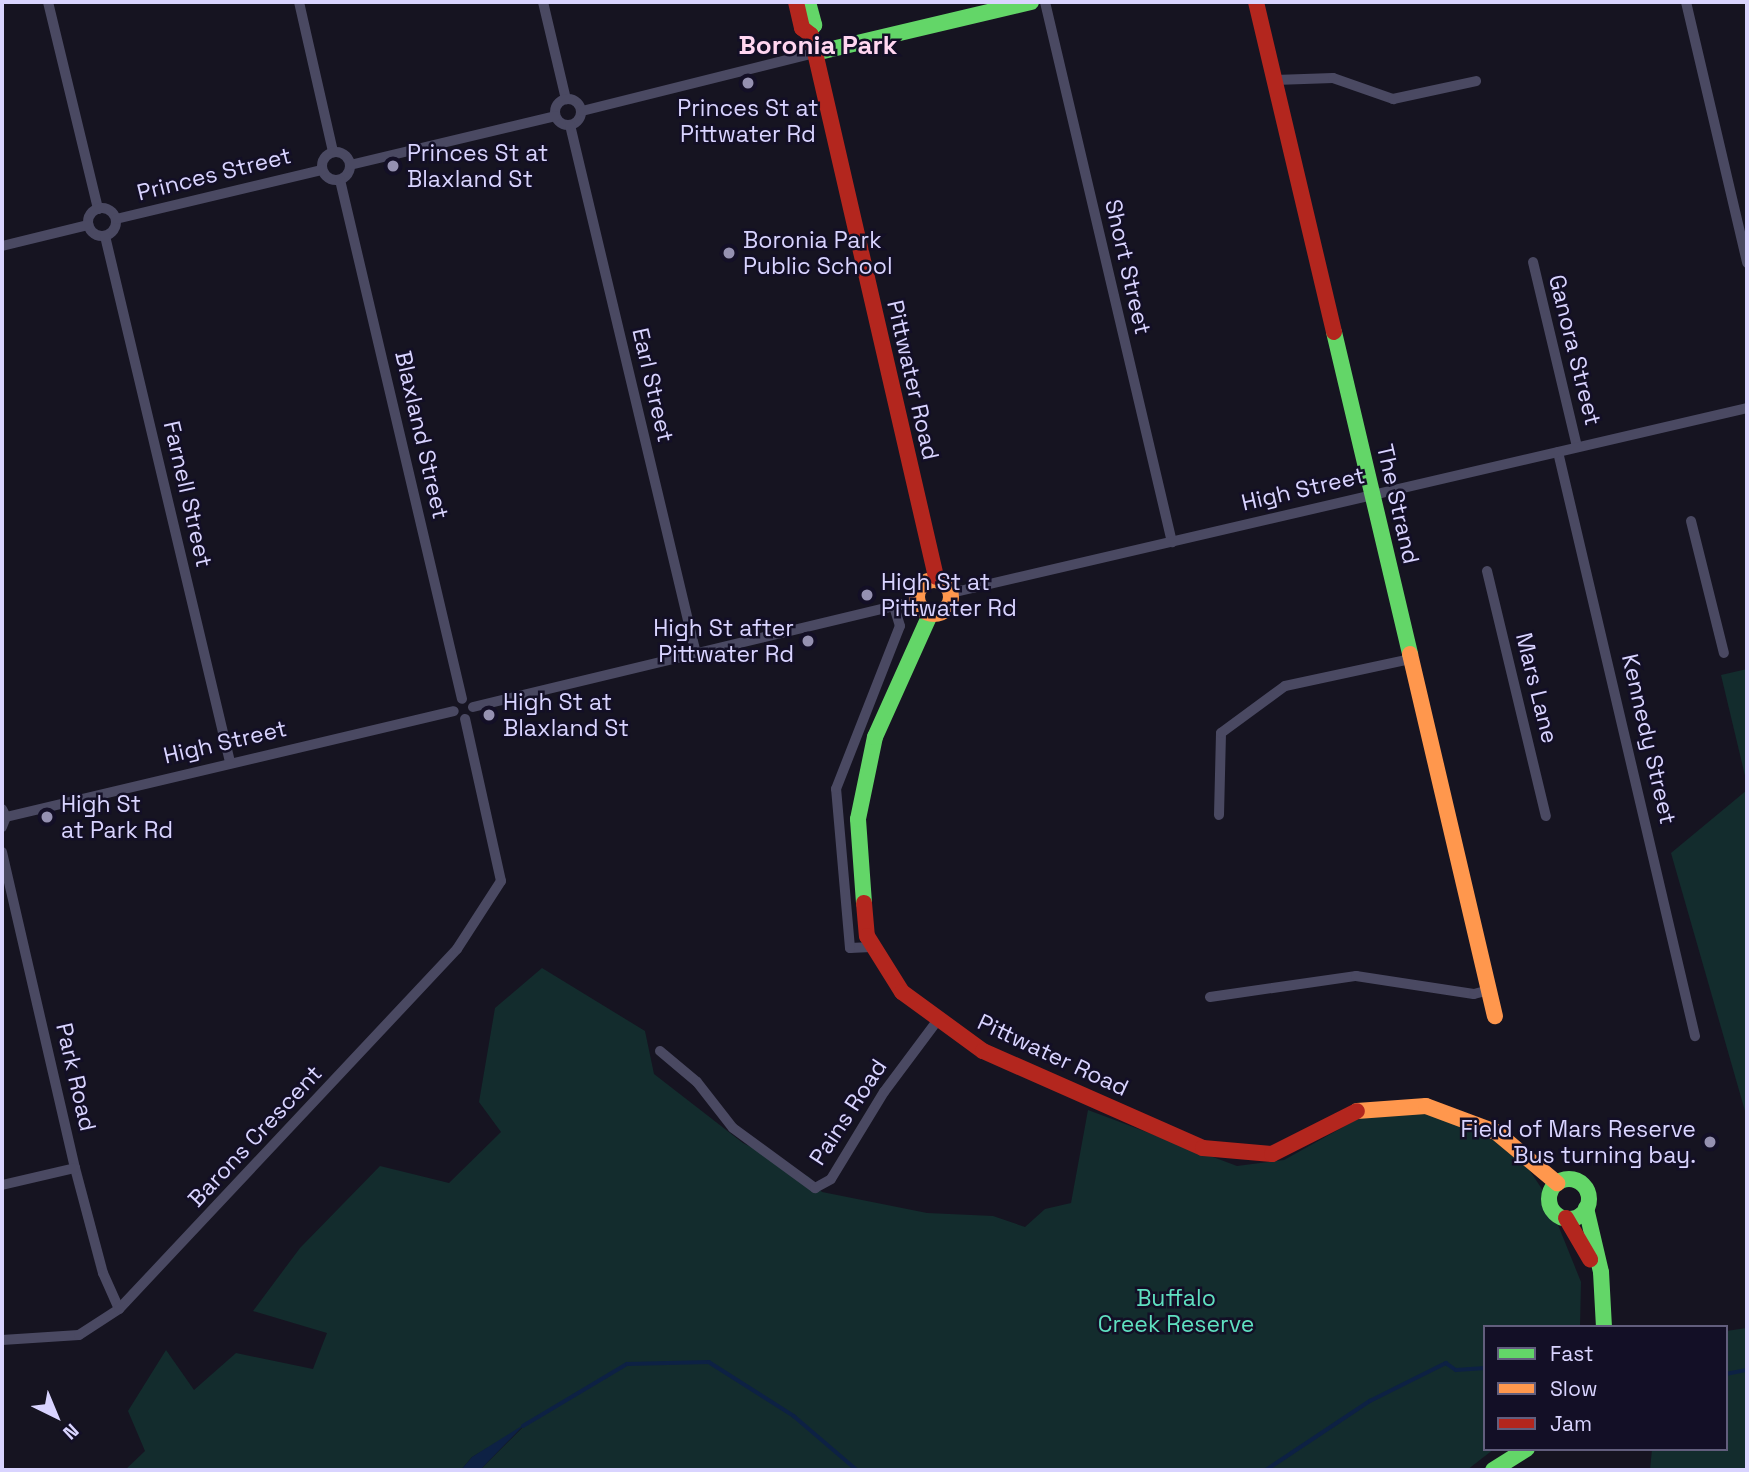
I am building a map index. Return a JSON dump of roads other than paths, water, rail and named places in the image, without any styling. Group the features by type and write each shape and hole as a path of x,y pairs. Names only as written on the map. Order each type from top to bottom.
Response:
{"main road":[{"name":"Pittwater Road","path":"796,2 802,27 809,30"},
{"name":"Pittwater Road","path":"808,2 814,25 809,30"},
{"path":"815,53 1031,2"},
{"name":"The Strand","path":"1256,2 1495,1016"},
{"name":"Pittwater Road","path":"809,30 936,577"},
{"path":"936,577 950,584 951,593 941,612 929,617 917,600 927,582 936,577"},
{"name":"Pittwater Road","path":"929,617 884,715 862,786 859,869 871,947 902,992 937,1021 983,1051 1203,1148 1272,1154 1361,1109 1426,1106 1496,1132 1557,1183"},
{"path":"1595,1325 1588,1251 1566,1218 1550,1204 1557,1183 1568,1179 1583,1185 1601,1272 1604,1325"},
{"path":"1566,1218 1586,1208"},
{"path":"1493,1470 1524,1451"},
{"path":"1510,1470 1536,1451"}],"street":[{"path":"2,246 88,225 98,209 48,2"},
{"path":"299,2 333,152"},
{"path":"543,2 566,99 582,111"},
{"name":"Short Street","path":"1045,2 1172,542"},
{"path":"1686,2 1747,263"},
{"path":"555,116 570,125 582,111 815,53"},
{"path":"1275,80 1333,78 1393,99 1476,81"},
{"path":"333,152 323,159 321,170 329,179 341,180 350,165 555,116 566,99"},
{"name":"Earl Street","path":"570,125 696,654"},
{"path":"333,152 344,155 350,165"},
{"name":"Princes Street","path":"116,219 321,170"},
{"name":"Blaxland Street","path":"341,180 462,699"},
{"path":"88,225 96,235 106,236 116,219 109,210 98,209"},
{"name":"Farnell Street","path":"106,236 230,762"},
{"name":"Ganora Street","path":"1533,262 1577,447"},
{"name":"High Street","path":"951,593 1747,408"},
{"name":"Kennedy Street","path":"1558,452 1695,1036"},
{"path":"1691,521 1724,653"},
{"name":"Mars Lane","path":"1487,571 1546,816"},
{"path":"473,707 462,699 454,711 465,719 473,707 917,600"},
{"path":"871,947 850,948 836,789 900,626 894,606"},
{"path":"1219,815 1221,733 1285,686 1411,659"},
{"name":"High Street","path":"3,818 454,711"},
{"name":"Barons Crescent","path":"2,1340 79,1335 119,1309 457,949 498,892 500,871 465,719"},
{"name":"Park Road","path":"2,852 75,1168 103,1273 119,1309"},
{"path":"1210,997 1356,976 1474,994 1489,990"},
{"name":"Pains Road","path":"660,1051 697,1082 733,1128 815,1188 831,1179 884,1092 937,1021"},
{"path":"2,1185 75,1168"}],"water":[{"path":"525,1424 480,1470 461,1470 472,1457"}],"waterway":[{"path":"523,1426 627,1364 709,1362 794,1416 857,1470"},
{"path":"1266,1470 1370,1401 1446,1363 1456,1370 1483,1368"},
{"path":"1728,1374 1747,1370"}],"place":[{"name":"Princes St at Pittwater Rd","path":"748,83"},
{"name":"Princes St at Blaxland St","path":"393,166"},
{"name":"Boronia Park Public School","path":"729,253"},
{"name":"High St at Pittwater Rd","path":"867,595"},
{"name":"High St after Pittwater Rd","path":"808,641"},
{"name":"High St at Blaxland St","path":"489,715"},
{"name":"High St at Park Rd","path":"47,817"},
{"name":"Field of Mars Reserve Bus turning bay.","path":"1710,1142"}],"district":[{"name":"Boronia Park","path":"818,46"}],"park label":[{"name":"Buffalo Creek Reserve","path":"1176,1311"}]}
